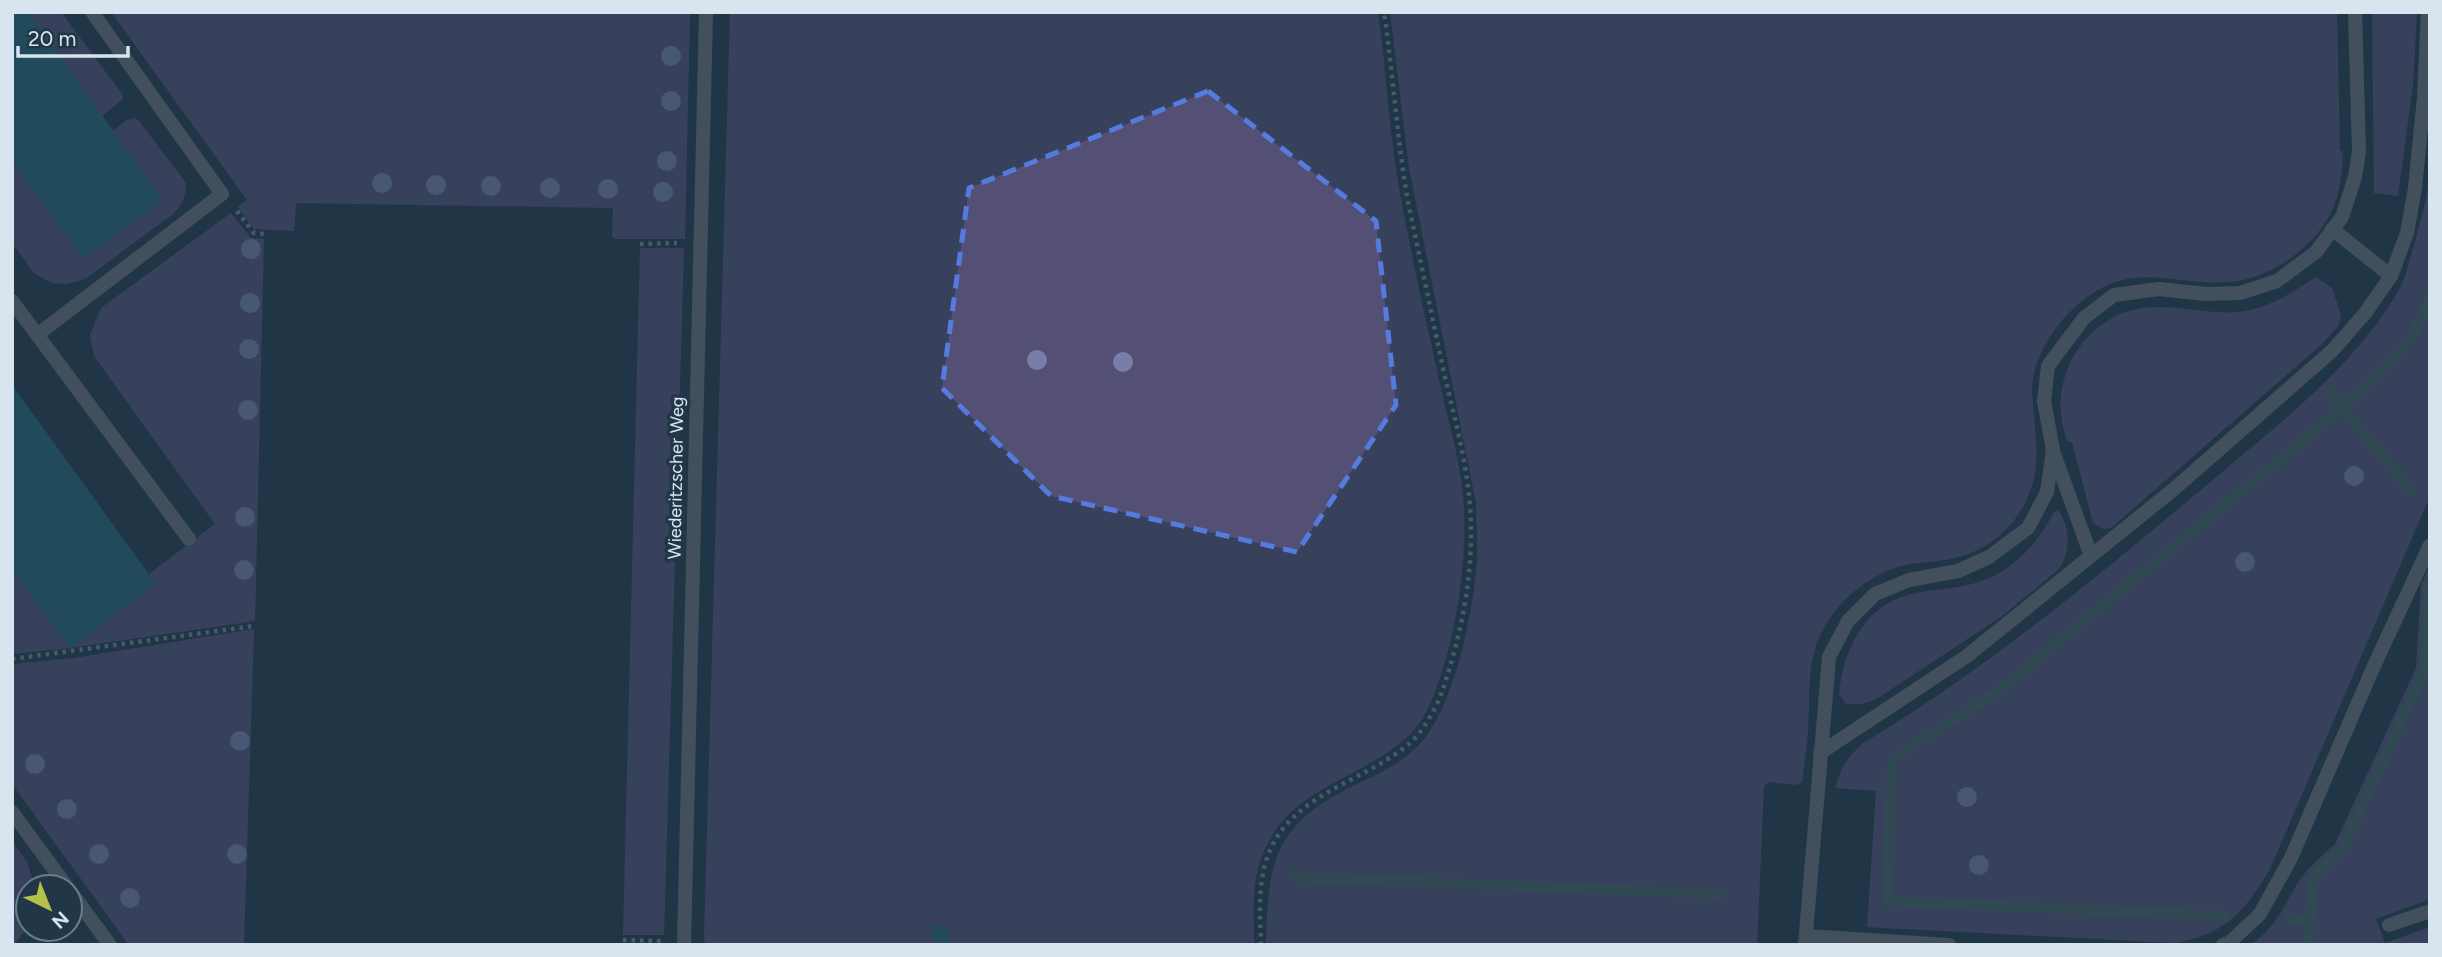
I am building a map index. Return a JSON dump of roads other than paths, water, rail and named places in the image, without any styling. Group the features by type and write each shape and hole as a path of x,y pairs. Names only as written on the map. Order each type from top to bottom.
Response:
{"lane":[{"path":"37,335 222,194 92,12"},
{"name":"Wiederitzscher Weg","path":"684,943 706,12"},
{"path":"2091,556 2053,450 2044,401 2048,366 2084,317 2114,295 2159,289 2205,294 2239,293 2277,281 2316,251 2342,217 2355,177 2358,152 2355,12"},
{"path":"1821,753 1967,656 2174,489 2333,350 2366,312 2390,276 2407,233 2415,188 2424,98 2428,12"},
{"path":"2332,229 2390,276"},
{"path":"12,301 189,539"},
{"path":"1949,945 1806,940 1829,657 1848,621 1875,594 1909,580 1958,571 1989,557 2028,528 2047,492 2053,450"},
{"path":"2223,945 2229,943 2260,914 2291,858 2373,668 2430,545"},
{"path":"12,812 57,873"},
{"path":"84,909 110,945"},
{"path":"2389,925 2430,911"}],"waterway":[{"path":"2224,916 1888,901 1892,759 2001,689 2343,408 2389,364 2415,333 2430,297"},
{"path":"2329,391 2413,493"},
{"path":"2309,921 2315,875 2343,849 2424,672 2430,583"},
{"path":"1294,877 1721,894"},
{"path":"2290,919 2309,921 2308,945"}]}
